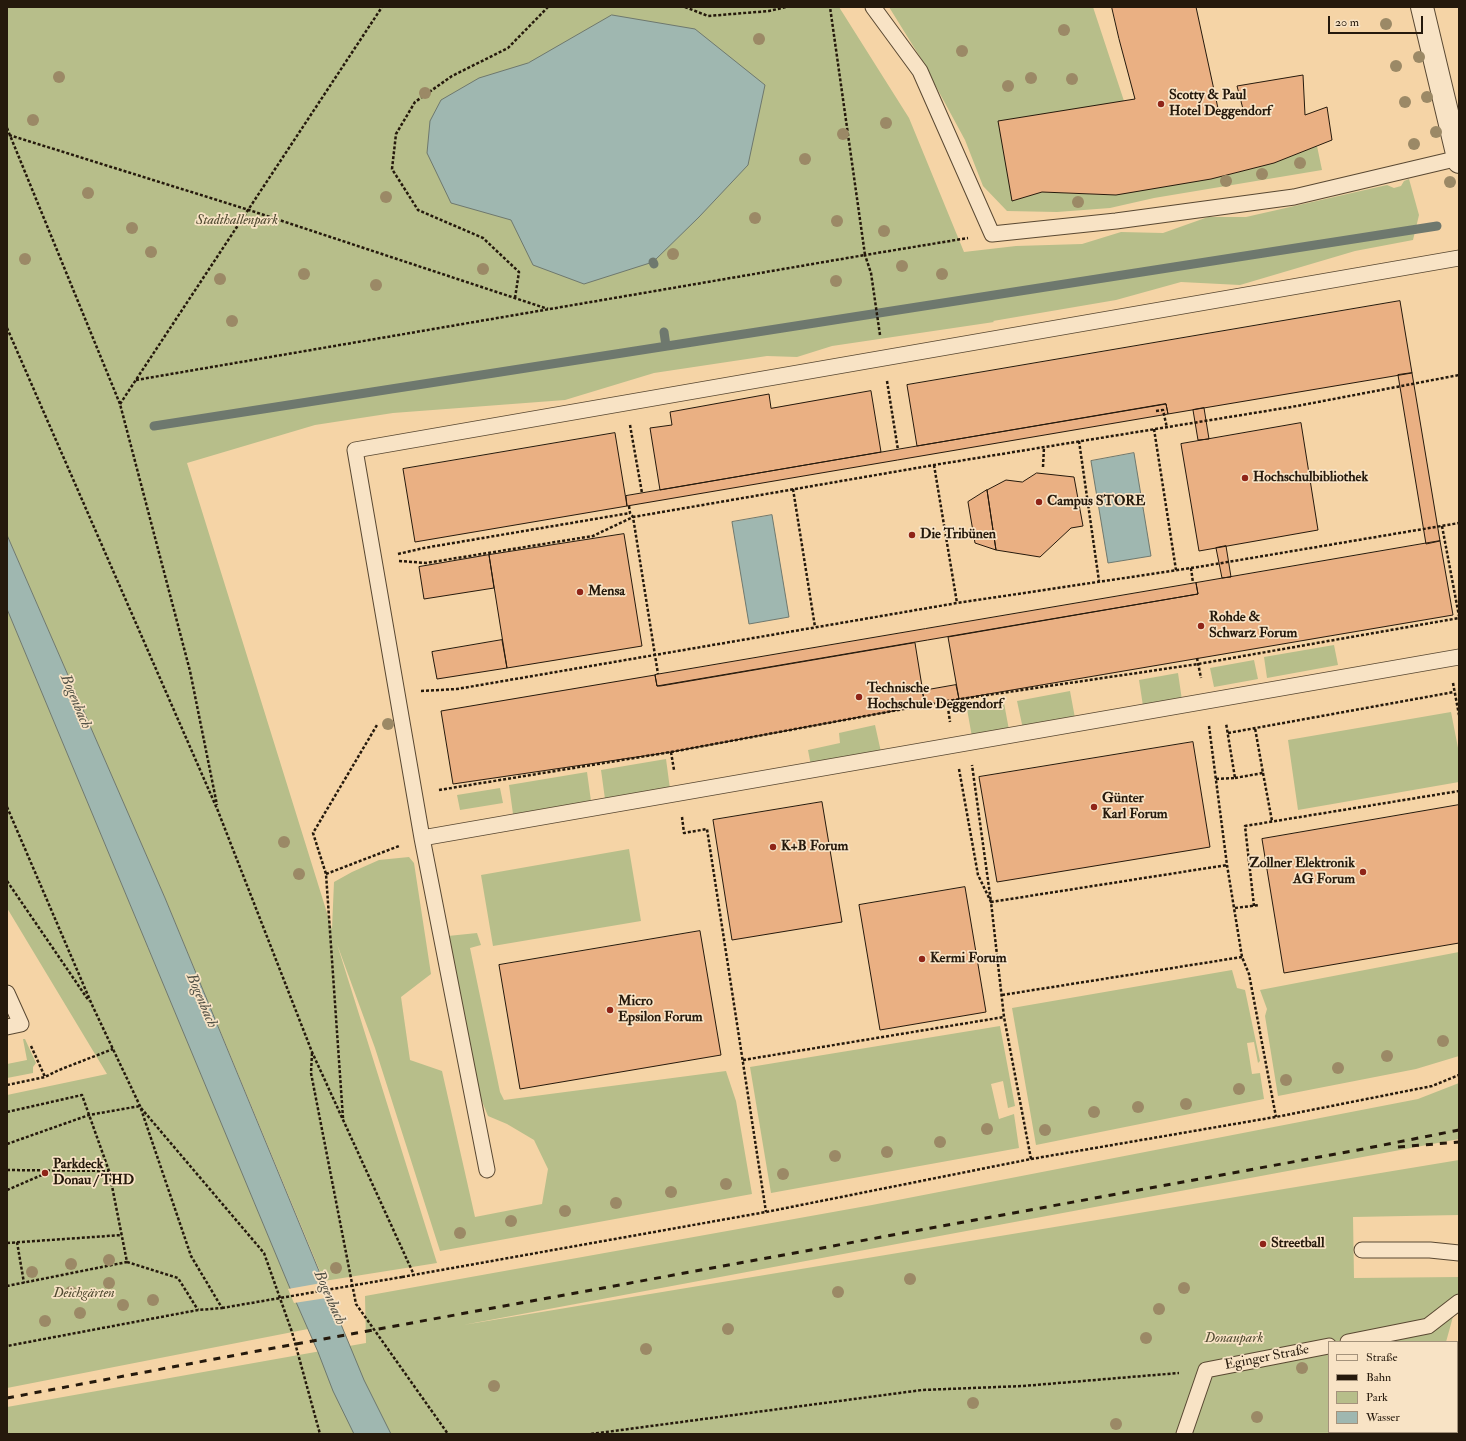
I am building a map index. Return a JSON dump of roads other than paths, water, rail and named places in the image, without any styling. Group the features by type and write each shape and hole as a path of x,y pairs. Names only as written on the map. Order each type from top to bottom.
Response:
{"street":[{"path":"1422,7 1459,160"}],"lane":[{"path":"873,7 920,71 992,234 1116,221 1294,197 1459,160"},
{"path":"488,1170 422,838 355,450 1459,258"},
{"path":"422,838 1459,657"},
{"path":"7,993 14,1025"},
{"path":"1362,1250 1430,1250 1459,1253"},
{"path":"1353,1341 1428,1326 1455,1305"},
{"name":"Eginger Straße","path":"1184,1434 1206,1370 1328,1346"}],"water":[{"path":"612,15 695,29 765,85 748,165 699,217 653,262 584,284 533,265 511,220 451,203 427,153 430,121 441,100 479,78 528,63"},
{"path":"1134,453 1151,556 1108,563 1091,461"},
{"path":"772,515 789,617 749,624 732,522"},
{"name":"Bogenbach","path":"7,535 165,898 364,1380 391,1434 354,1434 333,1391 7,609"}],"waterway":[{"path":"154,426 1437,226"},
{"path":"664,332 666,346"}],"railway":[{"path":"7,1398 1358,1150 1459,1130"},
{"path":"1398,1147 1459,1142"}],"place":[{"name":"Scotty & Paul Hotel Deggendorf","path":"1161,104"},
{"name":"Hochschulbibliothek","path":"1245,478"},
{"name":"Campus STORE","path":"1039,502"},
{"name":"Die Tribünen","path":"912,535"},
{"name":"Mensa","path":"580,592"},
{"name":"Rohde & Schwarz Forum","path":"1201,626"},
{"name":"Technische Hochschule Deggendorf","path":"859,697"},
{"name":"Günter Karl Forum","path":"1094,807"},
{"name":"K+B Forum","path":"773,847"},
{"name":"Zollner Elektronik AG Forum","path":"1363,872"},
{"name":"Kermi Forum","path":"922,959"},
{"name":"Micro Epsilon Forum","path":"610,1010"},
{"name":"Parkdeck Donau / THD","path":"45,1173"},
{"name":"Streetball","path":"1263,1244"}],"park label":[{"name":"Stadthallenpark","path":"237,221"},
{"name":"Deichgärten","path":"84,1294"},
{"name":"Donaupark","path":"1234,1339"}]}
